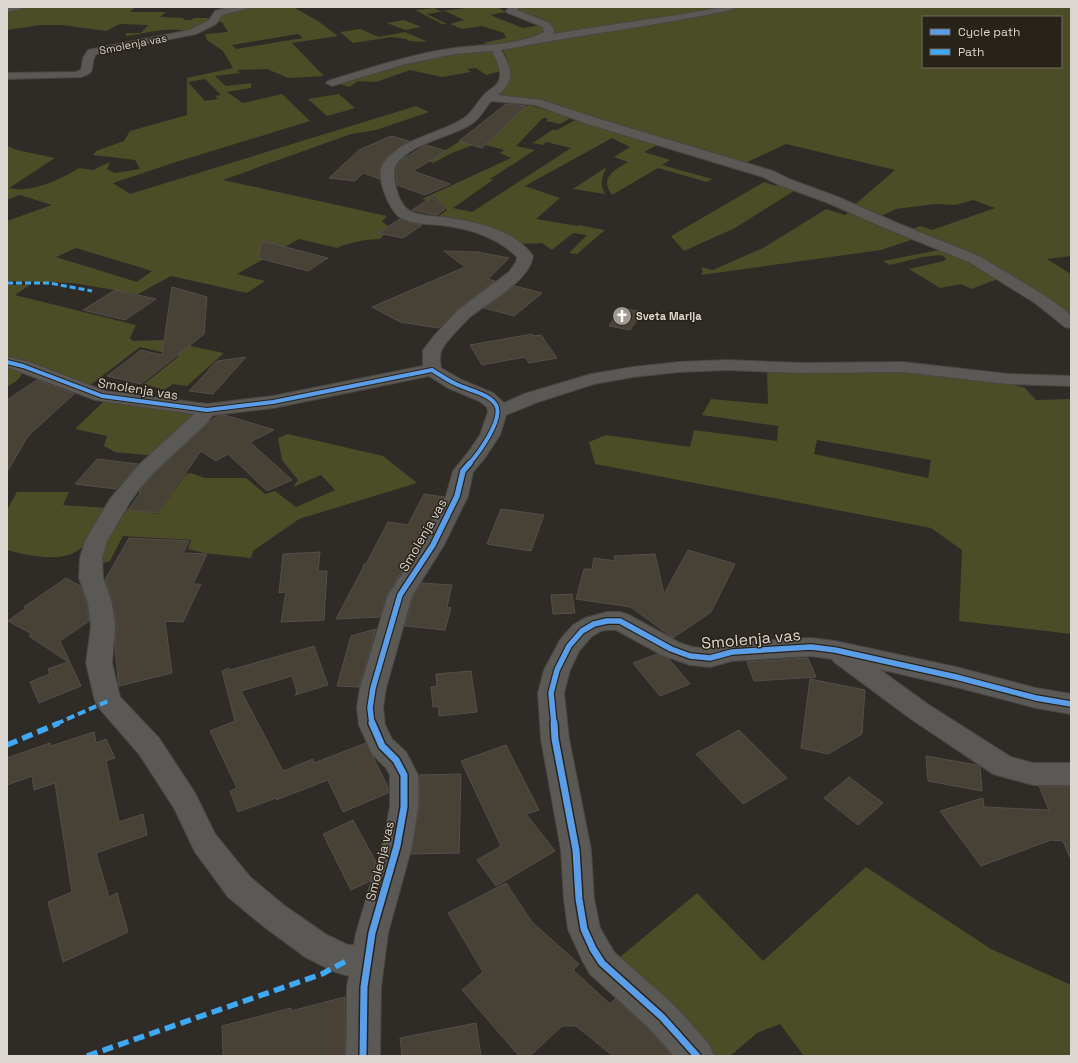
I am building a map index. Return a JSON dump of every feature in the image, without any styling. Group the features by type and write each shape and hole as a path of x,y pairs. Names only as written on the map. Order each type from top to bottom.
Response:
{"street":[{"path":"7,9 18,7"},
{"name":"Smolenja vas","path":"7,76 77,75 86,72 88,58 92,52 193,32 213,22 218,13 242,7"},
{"path":"515,7 511,11 546,25 549,29 550,33 536,40"},
{"path":"332,82 410,59 455,51 495,48 651,21 679,18 731,7"},
{"path":"495,48 504,66 505,79 501,86 488,97 470,120 408,148 395,157 388,167 388,178 393,199 399,210 405,215 416,218 463,224 478,228 514,246 525,256 524,262 515,275 464,314 432,350 432,370 455,384 486,397 496,405 498,412 531,398 591,379 633,372 687,367 727,365 802,368 903,367 1008,379 1071,381"},
{"path":"488,97 537,102 592,121 768,174 790,185 833,200 892,226 974,259 1041,300 1071,323"},
{"name":"Smolenja vas","path":"7,362 23,366 102,396 207,410 273,402 432,370"},
{"path":"207,410 147,468 133,484 117,505 96,541 91,558 91,578 100,603 103,627 98,663 108,701 149,746 186,802 205,843 239,887 274,916 316,946 346,962 369,959"},
{"name":"Smolenja vas","path":"363,1056 364,987 372,933 397,846 404,808 404,775 396,760 382,746 372,725 370,708 373,688 400,595 433,545 457,496 463,470 477,455 490,435 498,412"},
{"name":"Smolenja vas","path":"697,1056 662,1017 602,963 584,929 579,899 576,850 555,739 551,693 556,670 569,646 582,631 594,624 607,620 620,622 670,649 690,656 710,658 732,652 811,647 835,650 1036,698 1071,704"},
{"path":"835,650 920,712 1003,766 1033,774 1071,774"}],"green space":[{"path":"21,7 135,7 130,12 166,12 160,17 184,18 183,20 191,20 194,18 211,18 188,32 175,29 126,36 126,33 141,33 148,25 120,24 106,31 62,25 41,25 7,30 7,10"},
{"path":"249,7 293,7 318,21 338,36 292,43 324,76 288,78 267,69 237,70 240,73 215,76 226,86 251,83 251,88 227,92 243,103 282,94 310,121 113,183 130,194 416,106 429,112 376,130 351,134 223,180 387,216 382,221 390,228 380,239 365,240 337,248 299,239 237,274 265,281 247,293 171,276 138,294 73,283 7,281 7,221 52,205 20,195 7,200 7,146 17,150 55,158 9,188 27,189 36,187 55,181 79,168 93,170 110,162 107,169 115,173 140,169 135,160 93,155 96,151 124,141 130,131 187,115 187,78 233,68 223,51 207,40 205,34 228,32 222,22 216,22 219,17 230,10","holes":["298,34 303,38 236,49 232,45","205,79 221,95 215,96 218,99 205,101 188,82","76,248 152,271 137,282 56,257"]},
{"path":"475,7 497,7 506,12 490,15 523,28 542,25 547,28 541,38 492,45 483,43 506,38 504,33 482,26 462,29 450,24 464,20 445,11 427,14 447,24 442,24 415,10 434,8 440,11"},
{"path":"521,7 1071,7 1071,256 1047,259 1071,274 1071,321 1043,298 907,231 920,226 932,230 995,208 973,200 955,205 935,204 896,209 877,218 852,207 895,170 786,144 743,164 565,111 495,95 508,68 508,63 503,51 504,49 553,33 517,10"},
{"path":"404,20 421,27 405,30 387,23"},
{"path":"360,29 379,37 405,32 428,42 410,41 392,37 353,43 340,32"},
{"path":"486,51 495,52 501,71 486,75 476,68 467,69 471,72 442,77 410,70 376,82 358,81 349,87 339,84 380,70 443,54"},
{"path":"339,94 355,108 327,116 308,99"},
{"path":"529,105 568,116 569,119 560,124 546,121 548,118 543,118 516,146 535,150 490,179 493,180 453,208 472,212 571,148 546,142 543,145 533,143 552,130 557,130 575,120 661,143 644,152 670,160 662,165 712,179 707,182 658,168 612,195 608,189 608,179 613,171 628,162 614,157 630,147 612,138 525,186 560,198 536,219 605,230 577,254 569,253 587,235 573,233 552,250 542,243 520,244 495,229 480,224 439,216 447,210 442,204 422,199 511,158 500,153 504,150 478,143 452,153 433,163 429,161 471,134"},
{"path":"605,168 602,187 605,194 573,189"},
{"path":"764,182 776,186 782,183 797,189 735,228 684,251 671,236"},
{"path":"826,209 845,215 852,210 914,239 881,250 701,275 703,271 701,267 713,270 765,247"},
{"path":"944,249 1001,278 971,289 961,284 940,288 909,269 944,261 946,258 941,255 922,257 890,265 883,261"},
{"path":"7,285 30,285 15,295 136,325 130,338 133,341 161,340 224,353 187,386 173,384 164,390 144,384 179,356 140,347 89,386 7,358"},
{"path":"7,364 23,369 20,378 7,387"},
{"path":"767,369 923,373 1010,384 1025,388 1036,400 1071,399 1071,634 959,621 962,550 931,528 595,464 589,442 606,435 690,447 694,430 777,441 778,426 702,415 711,399 768,404","holes":["817,440 931,460 928,478 814,454"]},
{"path":"104,401 188,412 193,414 194,419 155,456 115,452 104,446 107,436 75,429"},
{"path":"288,434 383,456 417,483 299,519 253,551 251,558 204,553 188,549 191,540 123,536 110,561 103,563 102,550 117,514 157,467 124,509 157,514 186,474 191,473 205,478 246,478 265,494 275,491 296,507 335,490 321,475 293,487 298,480 282,460 278,438"},
{"path":"17,492 69,492 63,505 107,508 87,541 77,551 58,557 26,555 7,550 7,510"},
{"path":"866,867 991,949 1071,985 1071,1056 804,1056 780,1024 757,1033 730,1056 715,1056 677,1013 614,962 697,893 763,961"}],"building":[{"path":"506,104 526,106 482,148 459,141"},
{"path":"391,136 409,141 390,154 382,163 379,169 380,179 363,173 355,181 329,178 359,150"},
{"path":"426,145 446,151 413,171 450,184 425,195 397,185 396,167 403,159"},
{"path":"435,195 445,209 437,215 412,210"},
{"path":"400,219 422,225 403,238 378,233"},
{"path":"262,241 328,258 308,271 258,258"},
{"path":"444,251 478,252 509,258 488,279 495,281 457,309 439,328 400,322 372,307 465,267"},
{"path":"515,286 542,293 514,316 484,308"},
{"path":"172,287 207,297 204,334 141,384 107,376 141,350 162,355"},
{"path":"115,290 156,299 125,320 83,310"},
{"path":"622,308 642,312 630,330 609,326"},
{"path":"532,334 534,336 541,335 557,358 529,363 525,357 482,365 470,345"},
{"path":"246,357 213,394 189,391 217,361"},
{"path":"37,380 74,394 28,436 7,472 7,400"},
{"path":"225,415 274,430 250,442 292,480 267,491 228,454 216,461 201,451 157,513 128,510 141,492 139,492 141,489 155,473 208,423 217,416"},
{"path":"97,459 138,464 116,489 75,484"},
{"path":"424,494 444,497 421,543 387,594 380,617 336,619 364,564 366,564 388,522 408,525"},
{"path":"501,509 544,515 531,551 487,544"},
{"path":"129,538 189,541 183,553 207,554 193,584 201,584 183,622 165,621 172,673 119,686 115,649 116,627 114,604 105,580"},
{"path":"688,550 735,564 711,612 673,638 631,607 576,599 584,569 592,569 594,558 615,561 614,556 655,554 664,594"},
{"path":"320,552 318,571 327,571 324,620 281,622 286,592 279,593 283,554"},
{"path":"66,578 80,586 87,603 89,621 60,641 81,686 39,703 30,682 50,674 48,669 68,662 29,636 32,634 8,621 26,608 24,607"},
{"path":"422,583 452,585 447,607 451,608 445,630 405,626 413,597"},
{"path":"572,594 575,613 553,614 551,595"},
{"path":"376,629 359,687 337,686 351,636"},
{"path":"314,646 328,685 295,695 297,692 292,676 241,691 283,771 313,759 314,763 366,743 388,787 388,793 343,812 328,780 276,800 276,798 238,812 230,791 237,788 210,731 235,721 222,671"},
{"path":"657,654 669,659 690,684 660,696 633,663"},
{"path":"808,658 816,677 754,681 747,662"},
{"path":"471,671 477,712 439,716 439,706 433,707 431,687 437,686 436,674"},
{"path":"810,679 865,690 862,734 828,754 801,748"},
{"path":"739,730 787,778 743,804 696,754"},
{"path":"94,732 96,743 106,739 115,758 106,761 119,822 143,814 147,835 96,853 109,897 117,893 128,932 63,962 48,902 72,892 55,783 34,790 32,776 7,785 7,758 50,743 51,746"},
{"path":"506,745 539,810 526,814 555,851 496,886 477,860 501,846 461,761"},
{"path":"926,756 977,765 980,767 982,791 928,781"},
{"path":"461,774 459,853 411,854 419,807 420,775"},
{"path":"849,777 883,803 858,825 824,798"},
{"path":"1039,786 1071,786 1071,860 1063,841 1051,840 981,866 940,811 983,798 984,807 1049,810"},
{"path":"353,820 376,862 370,881 351,890 323,834"},
{"path":"506,883 532,922 579,964 573,970 610,1004 615,999 649,1030 672,1056 613,1056 576,1026 562,1026 530,1056 519,1056 462,990 483,972 448,913"},
{"path":"345,997 345,1056 223,1056 222,1026 291,1008 291,1011"},
{"path":"476,1023 481,1056 402,1056 400,1038"}],"marked path":[{"path":"7,283 49,283 92,291"},
{"path":"7,745 108,701"},
{"path":"87,1056 322,974 346,961"}],"cycle path":[{"path":"7,362 23,366 102,396 207,410 273,402 432,370 455,384 486,397 496,405 498,412 490,435 477,455 463,471 457,496 433,545 400,595 373,688 370,708 372,725 382,746 396,760 404,775 404,807 397,846 372,933 364,987 363,1056"},
{"path":"697,1056 662,1017 602,963 593,949 584,929 579,899 576,850 555,739 551,693 557,670 569,646 582,631 594,624 607,621 620,621 671,649 690,656 710,658 732,652 811,647 835,650 956,677 1036,698 1071,704"}],"place":[{"name":"Sveta Marija","path":"622,316"}]}
